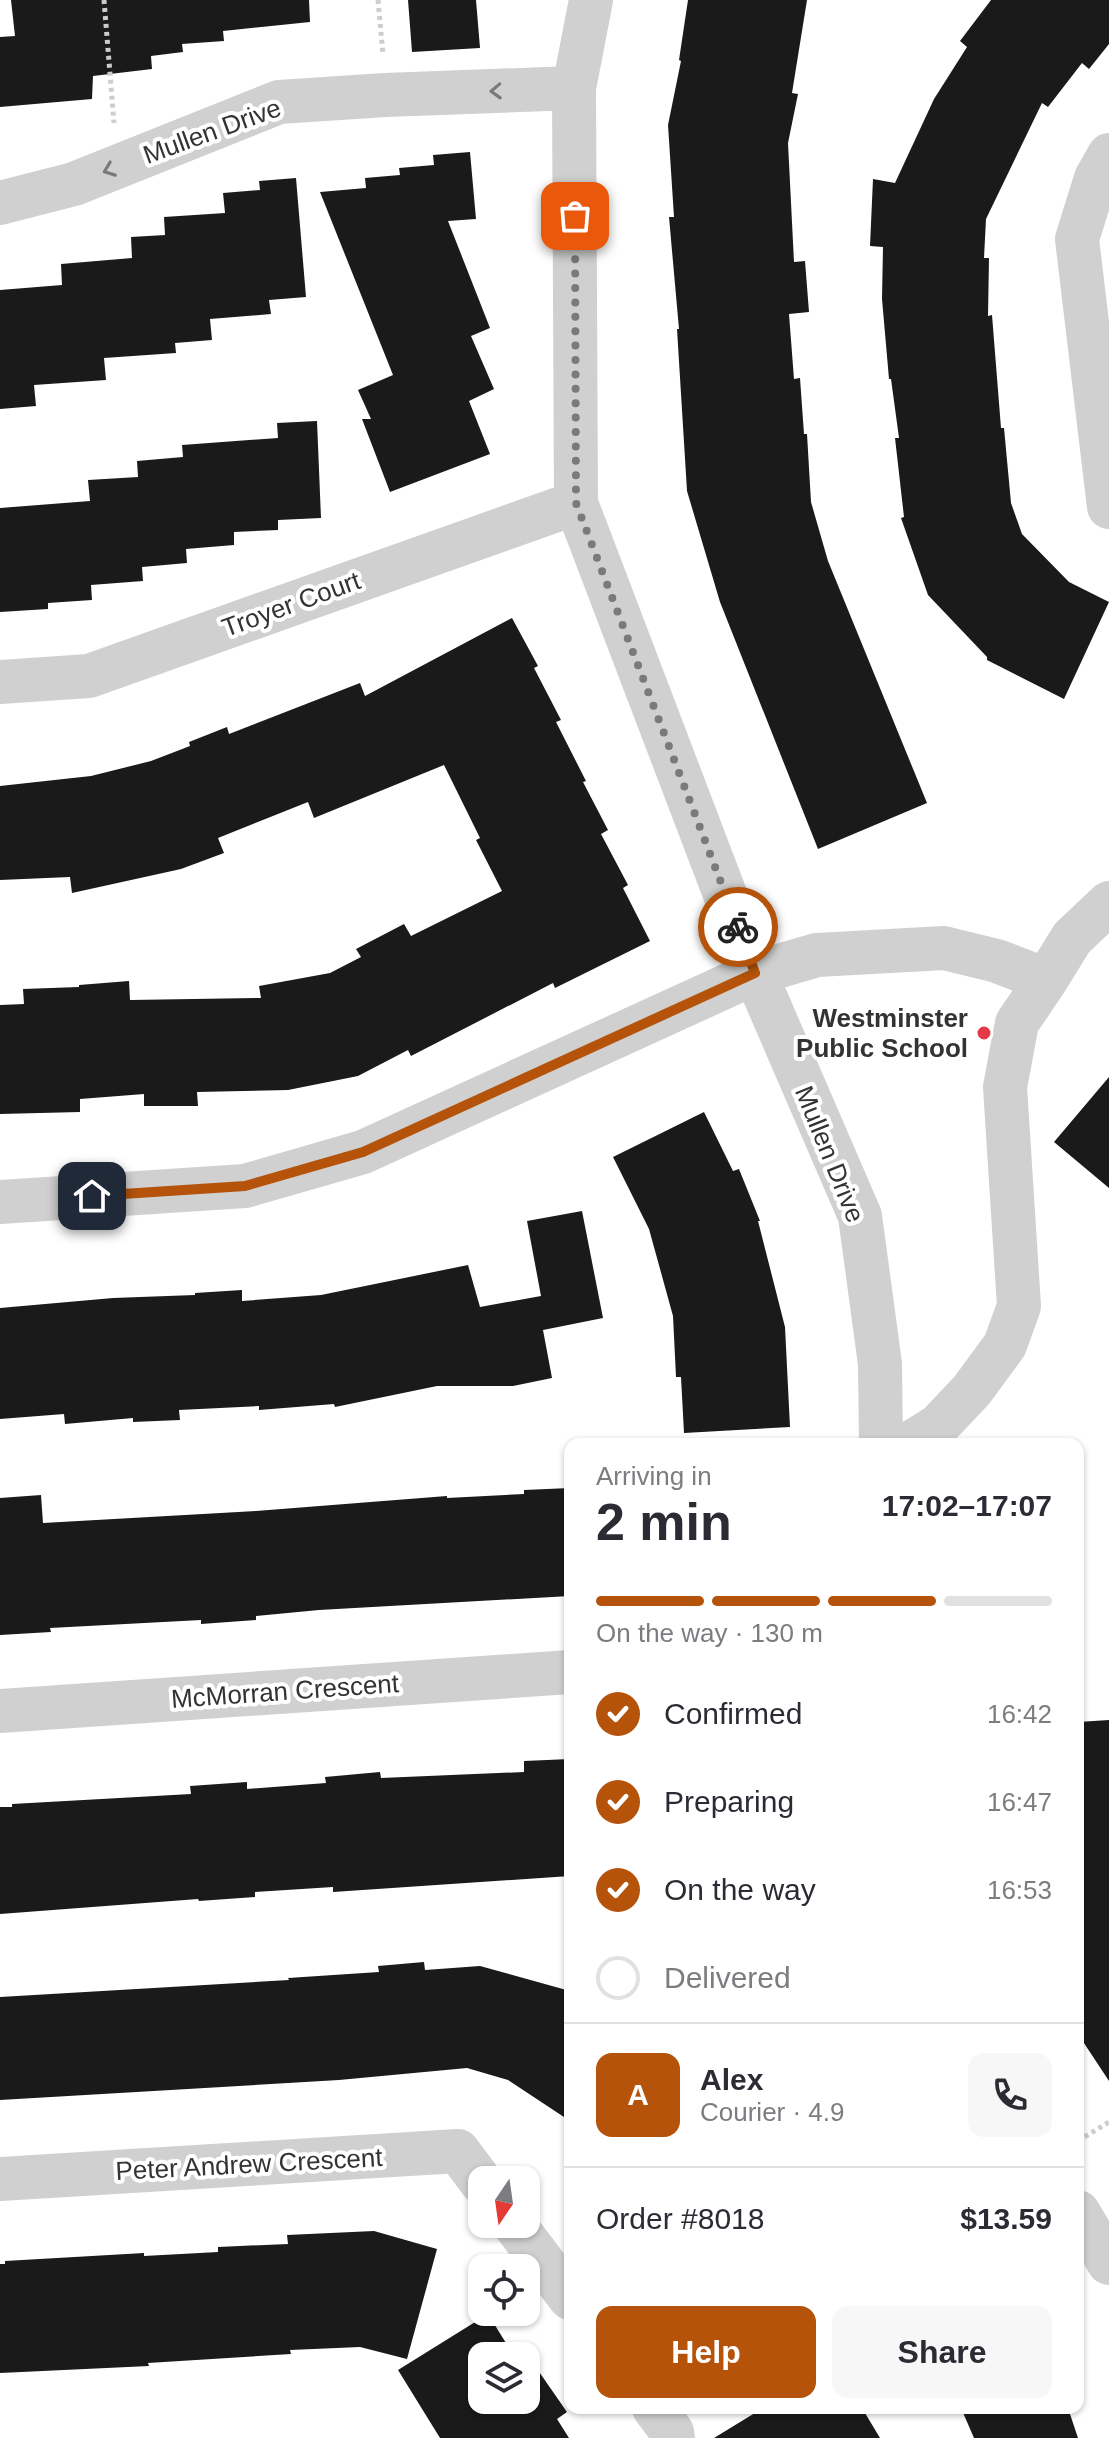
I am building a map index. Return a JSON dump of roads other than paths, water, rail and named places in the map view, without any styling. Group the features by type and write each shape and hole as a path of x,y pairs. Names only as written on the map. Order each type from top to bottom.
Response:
{"street":[{"name":"Mullen Drive","path":"591,0 574,88 576,503 755,973 860,1216 880,1364 881,1438"},
{"name":"Mullen Drive","path":"0,203 74,184 279,102 574,88"},
{"path":"1109,155 1096,178 1077,239 1109,507"},
{"name":"Troyer Court","path":"0,682 89,676 576,503"},
{"path":"919,1438 938,1426 972,1390 1005,1345 1019,1306 1005,1087 1017,1023 1072,938 1109,903"},
{"path":"0,1202 245,1186 363,1152 755,973 817,955 944,948 997,961 1046,980"},
{"name":"McMorran Crescent","path":"0,1711 564,1672"},
{"name":"Peter Andrew Crescent","path":"0,2179 458,2151 469,2166"},
{"path":"1084,2222 1109,2263"},
{"path":"525,2238 564,2290"},
{"path":"658,2414 673,2438"}],"place":[{"name":"Westminster Public School","path":"984,1033"}]}
